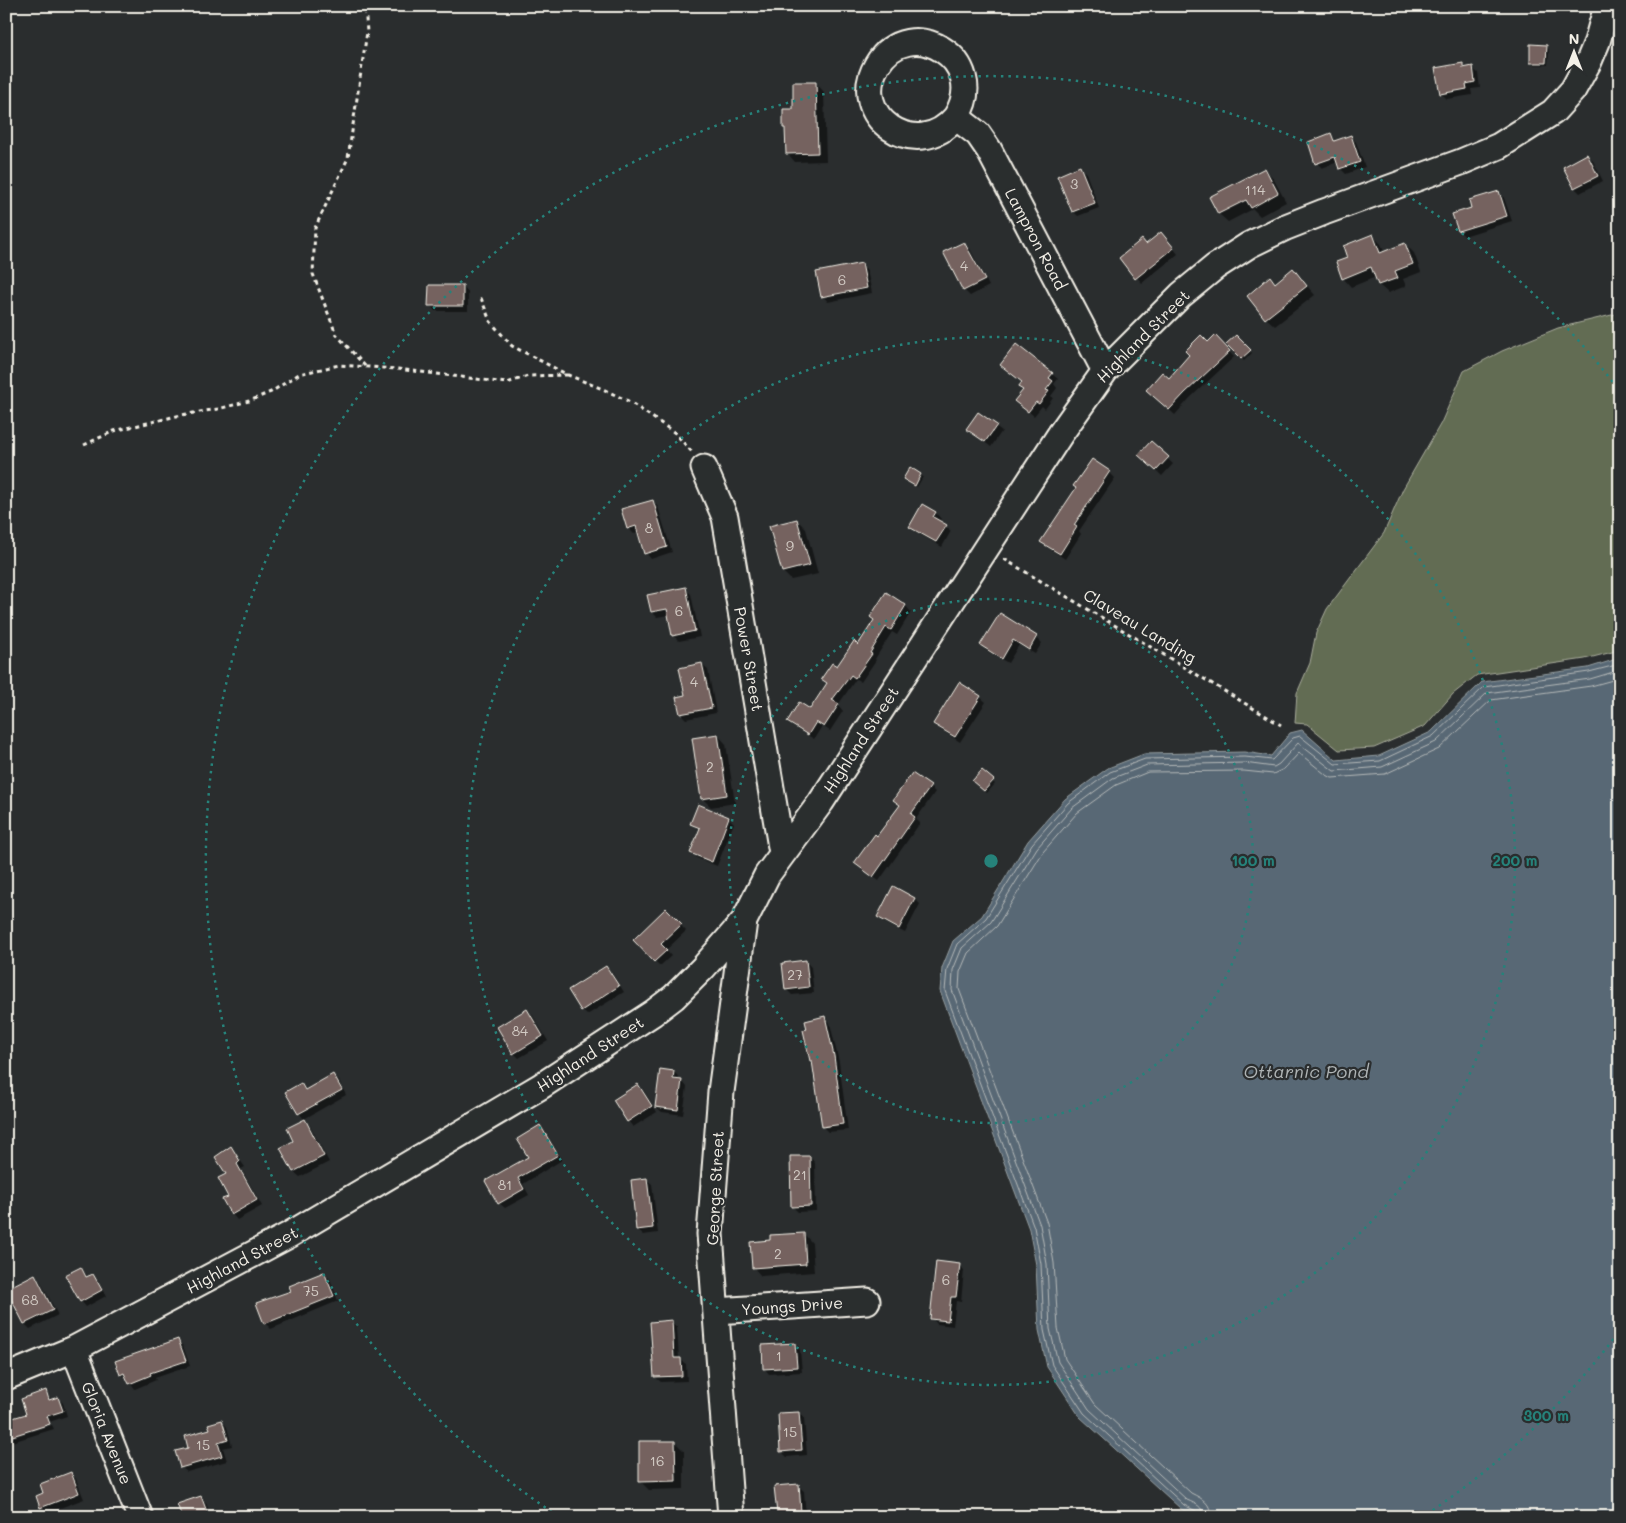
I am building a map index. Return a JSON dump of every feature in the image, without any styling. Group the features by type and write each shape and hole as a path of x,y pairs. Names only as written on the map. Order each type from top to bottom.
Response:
{"street":[{"name":"Highland Street","path":"6,1377 74,1350 289,1236 541,1086 653,1013 674,997 703,968 744,920 767,875 821,802 1061,433 1105,371 1181,295 1215,267 1250,245 1286,227 1476,155 1511,139 1553,112 1573,90 1589,61 1597,42 1607,6"},
{"name":"Lampron Road","path":"956,117 978,134 989,150 1105,371"},
{"name":"Power Street","path":"704,468 725,517 782,853"},
{"name":"George Street","path":"730,1517 710,1234 721,1092 744,920"},
{"name":"Youngs Drive","path":"716,1311 867,1301"},
{"name":"Gloria Avenue","path":"74,1350 140,1517"}],"path":[{"path":"365,6 367,32 348,158 315,228 313,274 336,334 366,366"},
{"path":"480,298 490,322 512,346 568,375 630,402 675,433 704,468"},
{"path":"84,445 114,431 249,401 271,392 300,374 339,365 366,366 507,383 528,376 568,375"},
{"name":"Claveau Landing","path":"986,548 1281,725"}],"green space":[{"path":"1620,313 1620,650 1585,659 1477,675 1453,694 1425,726 1374,748 1339,750 1307,724 1295,723 1297,693 1310,663 1316,633 1327,609 1384,533 1403,489 1441,423 1464,371 1502,351 1558,328"}],"water":[{"name":"Ottarnic Pond","path":"1620,658 1620,1517 1197,1517 1181,1509 1080,1417 1047,1367 1039,1330 1036,1265 1029,1229 940,991 942,968 953,941 982,916 1028,841 1065,799 1108,768 1144,754 1245,752 1271,756 1290,733 1302,730 1336,760 1379,756 1431,732 1482,682 1588,668"}],"building":[{"path":"1530,44 1547,45 1546,63 1530,63"},
{"path":"1463,63 1463,68 1473,66 1475,82 1466,84 1467,89 1440,94 1435,68"},
{"path":"793,82 816,82 818,153 786,154 783,109 793,109"},
{"path":"1331,133 1334,141 1351,135 1360,162 1339,169 1335,157 1315,164 1308,142"},
{"path":"1587,154 1598,176 1574,188 1563,167"},
{"path":"1080,166 1095,203 1072,212 1057,176"},
{"path":"1265,168 1278,193 1251,208 1246,200 1218,214 1209,197"},
{"path":"1499,191 1507,216 1458,231 1452,214 1471,208 1469,200"},
{"path":"1161,232 1174,248 1135,279 1119,258 1142,239 1146,244"},
{"path":"1373,234 1380,253 1405,243 1413,264 1395,271 1398,278 1378,285 1371,267 1342,279 1336,262 1347,258 1343,246"},
{"path":"964,242 985,280 963,291 943,252"},
{"path":"862,263 867,288 821,297 816,272"},
{"path":"1293,268 1307,286 1265,319 1247,296 1270,276 1275,283"},
{"path":"429,285 463,285 463,306 428,306"},
{"path":"1201,335 1208,342 1215,335 1230,351 1169,410 1146,390 1162,372 1169,378 1189,355 1185,351"},
{"path":"1236,335 1251,350 1241,359 1226,344"},
{"path":"1016,344 1053,373 1049,378 1053,381 1046,390 1049,391 1039,404 1036,402 1028,412 1014,401 1023,390 1018,387 1022,382 1000,365"},
{"path":"978,412 997,425 985,442 966,429"},
{"path":"1151,441 1169,457 1156,471 1138,455"},
{"path":"1092,459 1110,471 1074,525 1077,527 1060,554 1040,542 1076,488 1073,486"},
{"path":"910,467 921,474 915,486 903,479"},
{"path":"653,500 667,547 644,554 636,526 627,529 621,509"},
{"path":"922,504 936,512 933,517 947,525 936,542 909,527"},
{"path":"797,519 810,565 782,572 769,526"},
{"path":"686,587 695,631 672,636 667,609 651,612 647,595"},
{"path":"886,592 906,605 891,630 886,627 870,653 872,654 855,678 851,675 832,700 839,704 824,727 816,722 808,735 787,722 799,702 810,709 827,683 821,679 832,663 837,666 854,641 858,645 874,620 870,617"},
{"path":"1000,613 1037,636 1029,650 1013,640 1002,659 980,645"},
{"path":"702,663 712,708 680,714 676,697 685,695 679,668"},
{"path":"959,682 981,696 955,737 933,724"},
{"path":"718,734 727,795 701,799 692,738"},
{"path":"982,770 994,780 984,791 972,781"},
{"path":"912,773 931,786 911,814 915,817 873,877 854,863 875,834 877,836 900,805 893,800"},
{"path":"698,804 729,817 712,862 690,853 700,828 690,824"},
{"path":"893,886 915,898 899,929 877,917"},
{"path":"666,908 682,924 661,944 667,950 654,962 633,940"},
{"path":"806,960 809,987 785,990 782,963"},
{"path":"606,966 619,986 581,1011 568,990"},
{"path":"527,1009 543,1036 513,1054 497,1027"},
{"path":"825,1016 834,1056 843,1124 822,1127 812,1061 810,1061 803,1030 807,1029 805,1021"},
{"path":"660,1069 674,1071 673,1079 682,1080 678,1110 655,1107"},
{"path":"333,1074 342,1090 298,1114 285,1092 301,1083 305,1090"},
{"path":"638,1084 652,1106 627,1122 613,1100"},
{"path":"305,1119 324,1156 293,1172 280,1148 293,1141 287,1128"},
{"path":"540,1125 558,1155 518,1178 524,1189 498,1204 485,1181 528,1157 517,1139"},
{"path":"231,1146 240,1161 237,1164 257,1200 231,1215 222,1199 228,1197 218,1178 226,1174 215,1157"},
{"path":"790,1156 810,1156 811,1206 791,1207"},
{"path":"647,1178 653,1228 636,1230 631,1180"},
{"path":"804,1233 806,1264 752,1268 750,1242 770,1240 770,1235"},
{"path":"936,1261 960,1264 956,1297 951,1297 948,1321 930,1319"},
{"path":"81,1267 86,1277 93,1274 102,1290 80,1302 65,1275"},
{"path":"324,1272 334,1296 264,1324 256,1303 291,1291 289,1286"},
{"path":"35,1274 53,1310 24,1324 6,1289"},
{"path":"672,1320 674,1358 681,1358 682,1376 654,1377 650,1322"},
{"path":"178,1339 186,1361 150,1373 151,1375 129,1384 124,1373 120,1375 115,1361"},
{"path":"795,1343 797,1367 763,1369 762,1345"},
{"path":"46,1390 49,1400 58,1397 63,1411 47,1416 50,1424 6,1438 6,1420 26,1414 21,1399"},
{"path":"799,1412 802,1450 780,1452 778,1413"},
{"path":"222,1420 228,1440 218,1443 222,1456 180,1468 175,1451 188,1448 185,1436 210,1429 208,1424"},
{"path":"639,1441 675,1441 676,1481 639,1482"},
{"path":"71,1472 79,1493 40,1508 36,1496 43,1493 40,1484"},
{"path":"799,1484 801,1512 777,1514 774,1486"},
{"path":"201,1496 209,1517 182,1517 177,1504"}]}
